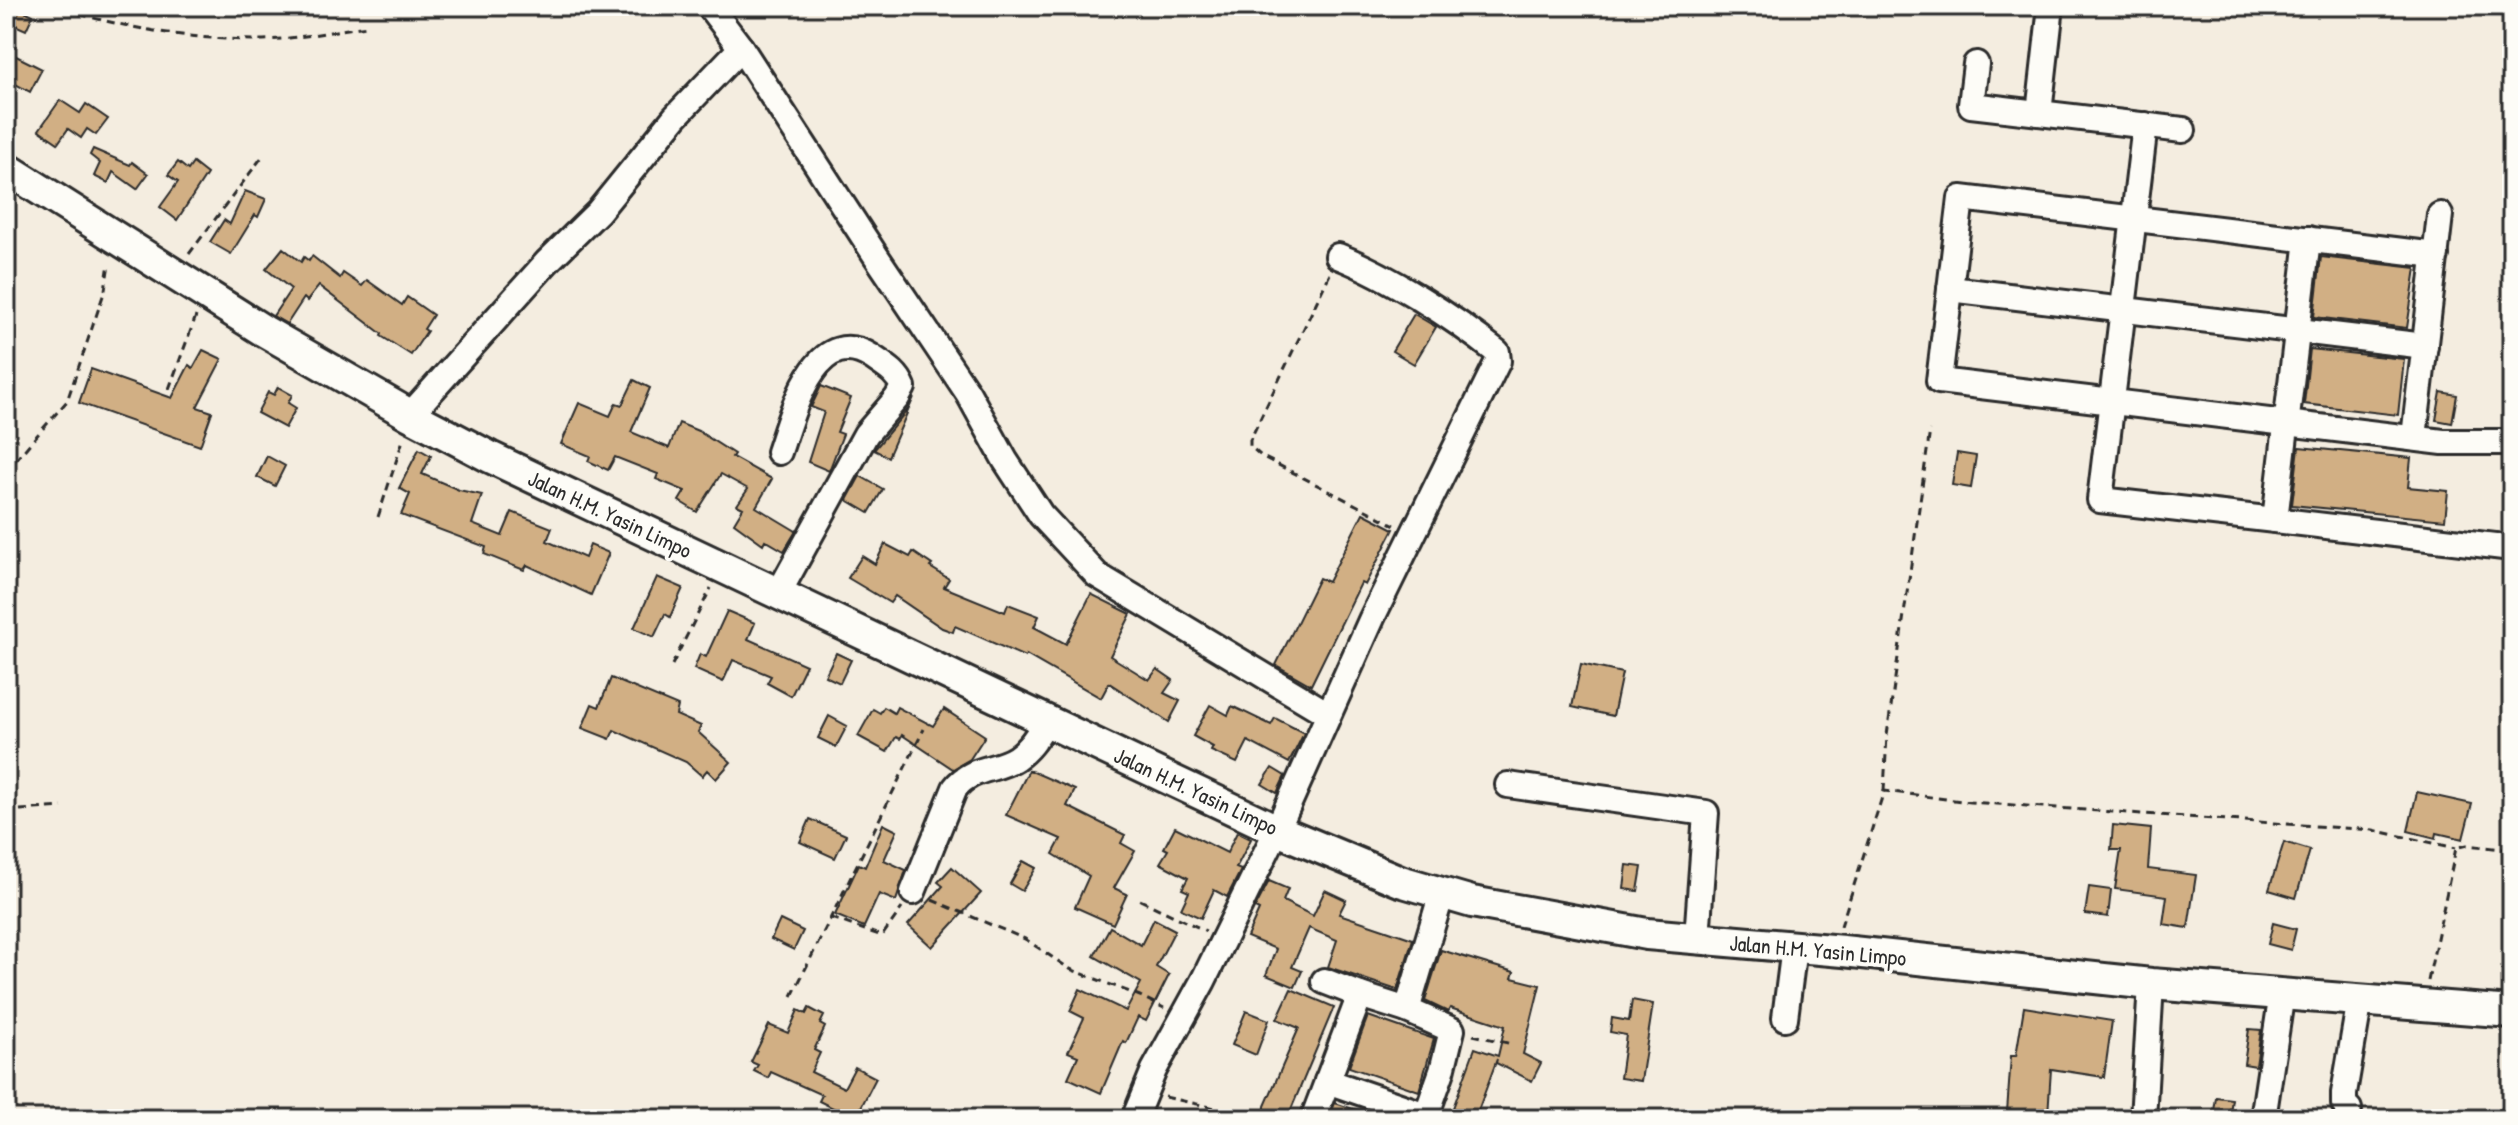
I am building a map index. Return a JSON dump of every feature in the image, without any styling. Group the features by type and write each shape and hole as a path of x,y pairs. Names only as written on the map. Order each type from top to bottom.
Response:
{"main road":[{"name":"Jalan H.M. Yasin Limpo","path":"6,168 201,292 410,415 490,457 1277,830 1361,866 1494,907 1647,934 2151,984 2512,1012"}],"street":[{"path":"709,6 741,48 968,393 1005,460 1041,515 1097,575 1328,714"},
{"path":"2039,113 2051,6"},
{"path":"410,415 547,262 598,212 675,117 741,48"},
{"path":"1976,64 1971,105 2183,130"},
{"path":"2145,125 2100,500 2512,548"},
{"path":"2436,255 1961,198 1939,381 2466,444 2512,439"},
{"path":"2414,437 2440,215"},
{"path":"2275,520 2308,239"},
{"path":"1134,1119 1154,1070 1277,830 1328,714 1499,355 1399,287 1338,256"},
{"path":"1950,289 2425,346"},
{"path":"778,594 866,434 897,398 903,387 899,377 859,349 844,348 826,356 804,384 779,452"},
{"path":"913,892 961,779 975,771 1013,760 1031,745 1048,719"},
{"path":"1508,785 1706,813 1697,938"},
{"path":"1407,1010 1442,893"},
{"path":"1785,1018 1794,947"},
{"path":"1324,981 1407,1010 1452,1030 1426,1117 1327,1081"},
{"path":"2143,1119 2151,984"},
{"path":"2263,1119 2282,993"},
{"path":"1313,1119 1360,995"},
{"path":"2349,1109 2344,1104 2344,1093 2360,999"}],"path":[{"path":"53,6 142,28 217,38 259,40 367,26"},
{"path":"175,273 262,157"},
{"path":"6,471 67,401 105,290 113,236"},
{"path":"1338,256 1250,440 1250,446 1261,456 1413,534"},
{"path":"169,389 193,327 201,292"},
{"path":"378,517 410,415"},
{"path":"1841,926 1884,791 1887,735 1930,430"},
{"path":"672,665 721,566"},
{"path":"792,996 924,729"},
{"path":"1884,791 1970,802 2373,830 2456,848 2467,845 2512,850"},
{"path":"6,811 62,807"},
{"path":"2424,1004 2456,848"},
{"path":"831,918 882,936 913,892 1025,939 1070,969 1140,996 1183,1018"},
{"path":"1140,900 1223,940"},
{"path":"1452,1030 1512,1044"},
{"path":"1146,1093 1234,1112"}],"building":[{"path":"6,6 14,6 33,15 26,30 6,21"},
{"path":"6,51 42,69 30,92 6,79"},
{"path":"60,100 80,113 86,104 108,119 96,135 87,129 81,138 68,129 58,143 39,130"},
{"path":"93,149 130,165 132,162 148,174 137,189 113,172 108,183 94,176 100,163 90,155"},
{"path":"178,162 188,170 193,163 207,174 177,220 160,207 178,182 168,175"},
{"path":"245,191 266,199 258,217 255,215 231,254 210,242 224,220 230,224"},
{"path":"283,248 301,262 304,257 309,261 312,256 340,278 343,273 362,286 367,280 402,305 407,297 433,315 424,329 427,331 411,355 381,336 319,286 307,301 304,298 287,324 273,316 291,289 266,269"},
{"path":"2321,257 2416,268 2407,328 2314,317"},
{"path":"1414,314 1436,327 1414,364 1392,351"},
{"path":"2310,349 2404,359 2398,415 2304,404"},
{"path":"203,350 222,359 197,407 212,412 200,446 79,403 91,369 172,398 189,365 193,368"},
{"path":"634,380 650,388 631,432 669,448 679,423 698,431 734,454 732,457 772,479 756,507 796,531 784,551 765,540 763,544 734,523 743,508 737,505 748,489 721,474 697,512 679,501 685,491 656,479 658,474 615,457 608,470 588,461 590,456 561,444 579,403 610,416 616,403 622,405"},
{"path":"821,386 851,398 837,432 843,434 829,471 808,462 824,412 811,407"},
{"path":"278,387 292,395 288,403 296,408 285,428 257,413 268,392 274,395"},
{"path":"2441,392 2457,395 2452,423 2436,420"},
{"path":"914,397 888,457 874,450 909,408"},
{"path":"2299,447 2411,458 2408,487 2448,491 2445,520 2292,505"},
{"path":"419,449 431,456 422,474 459,490 482,495 472,524 502,536 512,512 552,528 547,541 585,558 590,545 609,553 591,595 527,565 524,570 484,554 486,547 401,515 410,494 399,488"},
{"path":"1957,453 1976,456 1971,488 1952,485"},
{"path":"267,456 285,466 275,486 257,477"},
{"path":"860,476 883,489 869,513 847,500"},
{"path":"1363,513 1394,529 1365,585 1361,583 1311,685 1276,665 1319,578 1328,582"},
{"path":"885,544 910,557 913,552 932,565 930,567 949,579 944,587 1005,612 1008,604 1039,616 1034,627 1066,644 1091,594 1131,614 1110,656 1149,680 1157,669 1173,680 1164,693 1180,701 1169,722 1109,683 1101,698 1026,655 955,626 953,632 942,628 895,596 890,603 848,578 862,556 875,564"},
{"path":"657,577 683,588 670,617 665,614 654,637 634,628"},
{"path":"727,611 755,623 748,639 806,665 791,696 767,683 771,676 733,660 723,682 694,669 700,654 706,657"},
{"path":"836,653 851,660 840,683 825,676"},
{"path":"1581,664 1622,673 1613,716 1572,707"},
{"path":"611,678 678,706 676,715 701,726 698,732 731,762 716,779 707,770 702,776 686,762 614,730 610,739 582,728 592,704 599,707"},
{"path":"1210,705 1228,715 1232,706 1271,725 1275,718 1304,733 1289,763 1248,741 1237,763 1211,751 1213,747 1193,736"},
{"path":"884,707 894,713 897,707 933,726 944,709 985,736 970,759 953,769 902,735 900,739 896,737 887,752 858,736 873,709 880,713"},
{"path":"829,716 847,726 836,747 818,738"},
{"path":"1272,768 1285,776 1277,793 1262,784"},
{"path":"1029,770 1075,790 1067,806 1125,835 1121,843 1135,851 1114,888 1127,894 1113,924 1075,907 1089,876 1053,854 1061,839 1006,815"},
{"path":"2417,792 2472,804 2463,839 2437,833 2436,838 2408,831"},
{"path":"810,819 846,835 835,858 800,842"},
{"path":"883,824 897,831 884,860 906,870 896,901 879,894 864,927 835,915 859,864 865,867"},
{"path":"2113,825 2151,829 2148,869 2196,875 2188,928 2163,924 2167,896 2115,889 2121,850 2111,850"},
{"path":"1175,827 1227,853 1237,832 1251,839 1236,868 1241,870 1227,897 1214,890 1201,918 1181,909 1189,892 1182,889 1188,878 1160,863"},
{"path":"2284,842 2310,850 2296,898 2269,890"},
{"path":"1023,861 1036,868 1022,891 1010,884"},
{"path":"1627,865 1642,867 1638,891 1624,889"},
{"path":"952,867 981,893 932,947 908,925 943,886 938,882"},
{"path":"1269,881 1288,889 1283,901 1313,916 1325,890 1346,900 1339,914 1413,939 1397,990 1328,967 1337,940 1309,928 1292,967 1302,971 1295,987 1266,975 1276,949 1247,937 1259,910 1255,908"},
{"path":"2089,887 2111,890 2108,917 2085,914"},
{"path":"1154,919 1175,930 1156,967 1169,975 1146,1021 1138,1017 1126,1043 1123,1041 1101,1093 1068,1078 1078,1056 1068,1052 1084,1018 1070,1011 1080,989 1126,1011 1141,983 1094,956 1110,927 1141,945"},
{"path":"780,920 803,931 794,950 771,939"},
{"path":"2273,923 2296,929 2291,950 2268,944"},
{"path":"1441,950 1514,972 1512,978 1540,985 1523,1054 1541,1063 1532,1081 1496,1063 1497,1059 1475,1119 1449,1119 1475,1048 1498,1056 1505,1026 1450,1008 1448,1012 1425,1001"},
{"path":"1291,989 1334,1007 1287,1119 1264,1119 1265,1106 1299,1028 1277,1019"},
{"path":"1632,1000 1653,1004 1641,1081 1620,1078 1626,1035 1610,1032 1612,1018 1629,1021"},
{"path":"2024,1007 2112,1021 2104,1077 2051,1069 2048,1115 2007,1112 2011,1056 2016,1056"},
{"path":"809,1008 824,1016 820,1024 825,1027 814,1050 820,1053 811,1072 844,1088 855,1067 876,1078 855,1119 819,1101 822,1095 771,1072 768,1078 754,1071 758,1065 751,1062 769,1025 788,1033 798,1010 806,1014"},
{"path":"1246,1011 1269,1020 1256,1055 1232,1045"},
{"path":"1368,1016 1434,1039 1419,1091 1349,1067"},
{"path":"2249,1029 2261,1030 2256,1066 2244,1064"},
{"path":"2216,1097 2232,1099 2229,1119 2213,1118"},
{"path":"1335,1103 1374,1116 1373,1119 1329,1119"}]}
